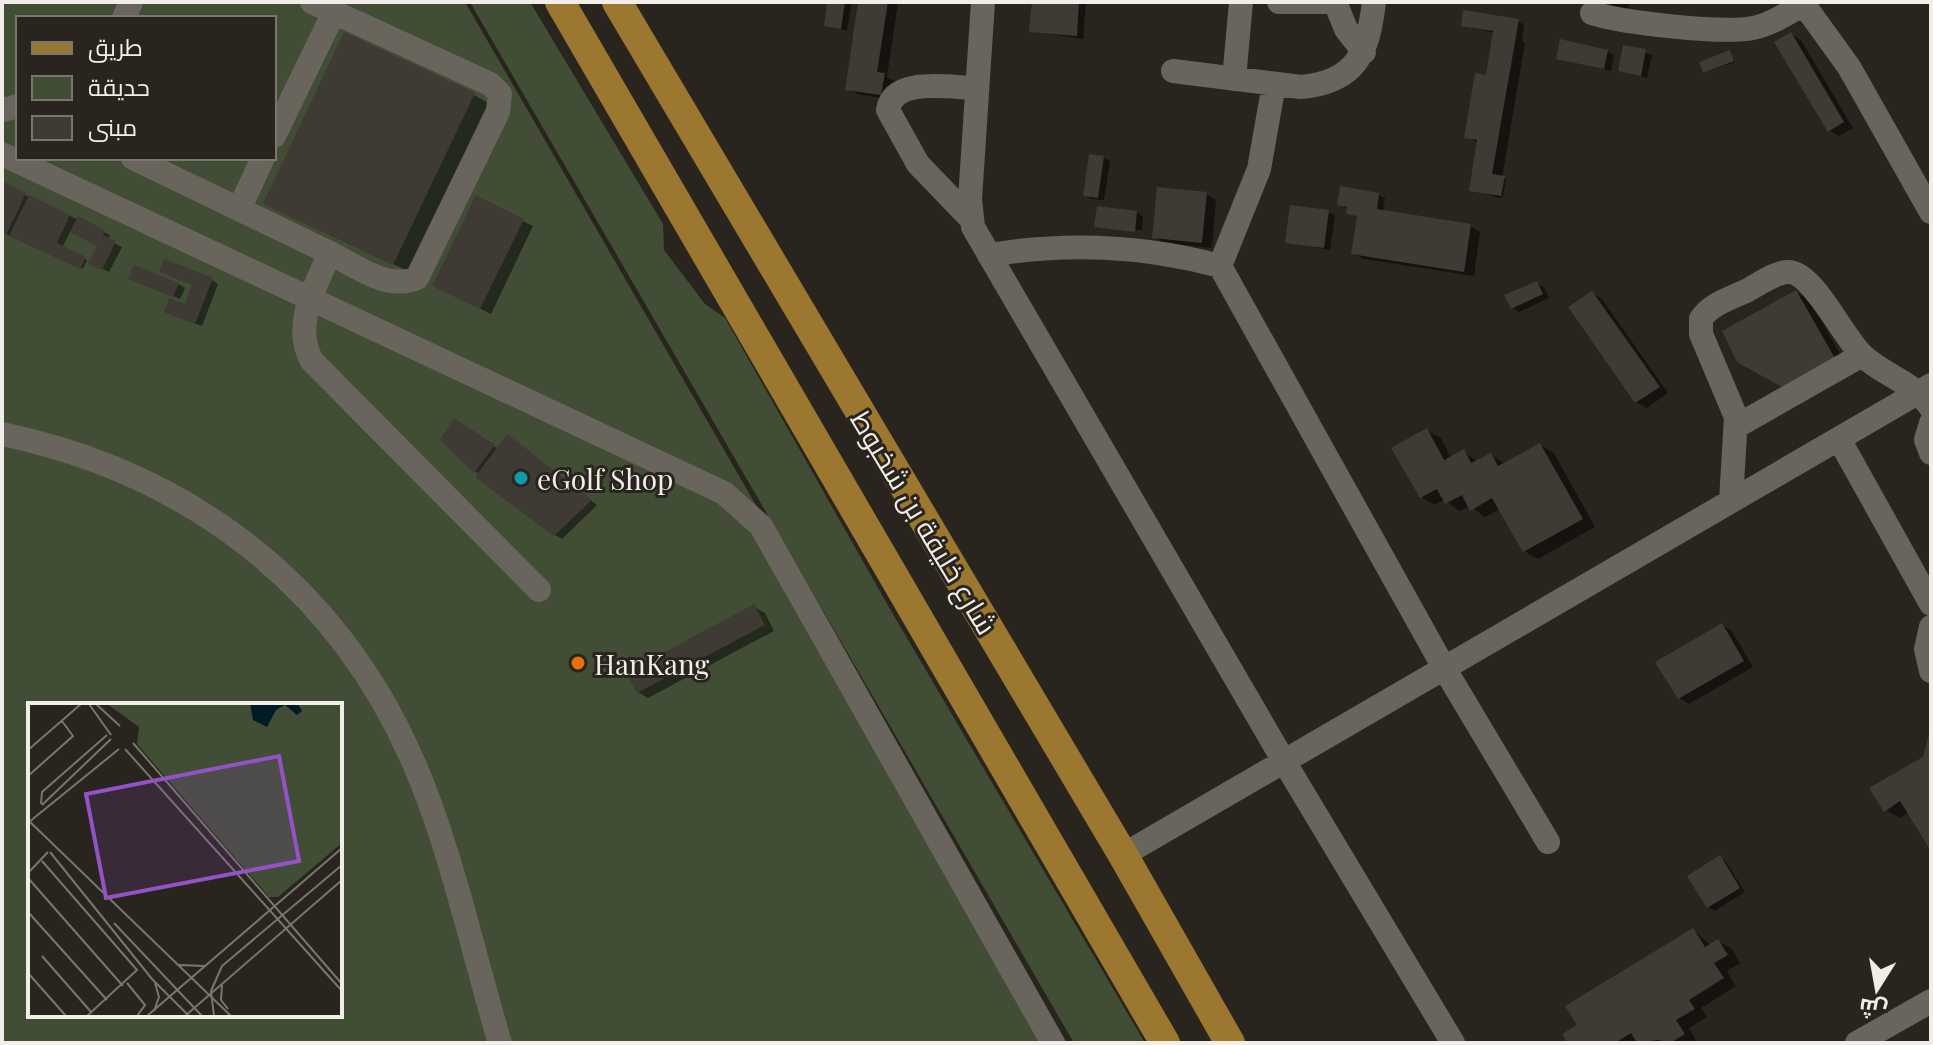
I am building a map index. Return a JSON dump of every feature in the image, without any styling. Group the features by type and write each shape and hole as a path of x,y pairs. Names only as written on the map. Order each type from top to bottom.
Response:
{"main road":[{"name":"شارع خليفة بن شخبوط","path":"560,2 1165,1043"},
{"name":"شارع خليفة بن شخبوط","path":"623,4 1123,855 1230,1043"}],"lane":[{"path":"971,219 983,2"},
{"path":"1234,79 1241,2"},
{"path":"1279,2 1335,2 1346,29 1364,52"},
{"path":"1173,71 1274,84 1320,86 1352,67 1364,52 1374,2"},
{"path":"1592,14 1634,22 1745,29 1765,24 1803,3 1849,67 1931,212"},
{"path":"137,160 387,281 404,284 417,278 498,112 500,94 490,84 323,7 276,131"},
{"path":"1220,266 1259,169 1274,84"},
{"path":"977,88 905,88 892,96 888,110 918,164 971,219 989,255 1285,763 1453,1043"},
{"path":"2,154 724,493 743,507 761,526 1053,1043"},
{"path":"239,209 262,160"},
{"path":"989,255 1027,249 1105,246 1182,256 1220,266 1443,666 1548,842"},
{"path":"330,253 309,300 304,346 312,361 539,590"},
{"path":"1731,501 1737,426 1731,400 1700,327 1705,312 1712,308 1781,273 1795,272 1808,279 1845,337 1862,355 1890,376 1928,395"},
{"path":"1737,426 1862,355"},
{"path":"1123,855 1285,763 1443,666 1839,439 1928,395"},
{"path":"1931,423 1926,440 1931,453"},
{"path":"2,434 93,458 186,502 250,546 326,620 379,694 413,762 500,1043"},
{"path":"1839,439 1931,604"},
{"path":"1931,627 1926,649 1931,671"},
{"path":"1857,1043 1931,1001"}],"green space":[{"path":"2,2 465,2 1067,1043 2,1043"},
{"path":"470,2 530,2 663,224 664,250 705,304 725,318 890,609 1145,1043 1074,1043"}],"building":[{"path":"827,2 845,2 841,29 824,26"},
{"path":"858,2 888,2 877,72 885,73 881,95 845,90"},
{"path":"1032,2 1079,2 1077,36 1029,32"},
{"path":"1463,10 1519,19 1492,174 1505,176 1501,196 1469,191 1477,140 1464,138 1475,73 1486,75 1493,31 1461,26"},
{"path":"344,32 475,93 393,265 263,204"},
{"path":"1791,32 1844,122 1828,132 1774,42"},
{"path":"1560,39 1608,50 1604,69 1556,59"},
{"path":"1623,45 1646,49 1641,76 1618,71"},
{"path":"1730,50 1734,61 1703,73 1699,62"},
{"path":"1089,154 1104,156 1098,198 1083,196"},
{"path":"2,181 26,193 6,235 2,233"},
{"path":"1340,186 1379,193 1377,209 1471,224 1464,272 1351,254 1357,216 1346,214 1347,207 1337,205"},
{"path":"1157,187 1207,192 1202,243 1152,238"},
{"path":"29,195 70,215 57,243 86,257 80,269 9,236"},
{"path":"476,195 524,219 480,309 432,286"},
{"path":"1290,205 1329,210 1324,248 1285,243"},
{"path":"1097,206 1137,211 1135,232 1094,227"},
{"path":"78,216 105,230 103,235 116,241 102,270 88,264 97,246 70,232"},
{"path":"164,259 213,278 195,324 164,312 169,298 185,304 192,285 159,272"},
{"path":"134,265 179,283 173,297 128,279"},
{"path":"1537,281 1543,294 1511,309 1504,295"},
{"path":"1796,290 1836,360 1782,387 1737,362 1722,331"},
{"path":"1592,291 1660,387 1635,403 1568,307"},
{"path":"454,418 495,445 474,473 440,440"},
{"path":"1427,428 1444,460 1464,449 1471,463 1491,453 1498,466 1540,443 1583,519 1523,552 1492,498 1470,511 1462,495 1445,504 1437,489 1420,498 1391,448"},
{"name":"eGolf Shop","path":"507,434 592,500 554,536 475,477"},
{"path":"754,604 765,625 637,693 626,673"},
{"path":"1722,623 1744,661 1678,699 1655,662"},
{"path":"1930,730 1929,848 1900,801 1884,812 1869,788 1923,757"},
{"path":"1720,855 1740,888 1707,908 1687,876"},
{"path":"1693,928 1705,947 1718,939 1728,955 1714,963 1724,978 1689,1000 1695,1009 1676,1020 1685,1034 1670,1043 1658,1040 1637,1043 1631,1033 1615,1043 1568,1043 1562,1034 1577,1025 1565,1006"}],"place":[{"name":"eGolf Shop","path":"521,478"},
{"name":"HanKang","path":"578,663"}]}
